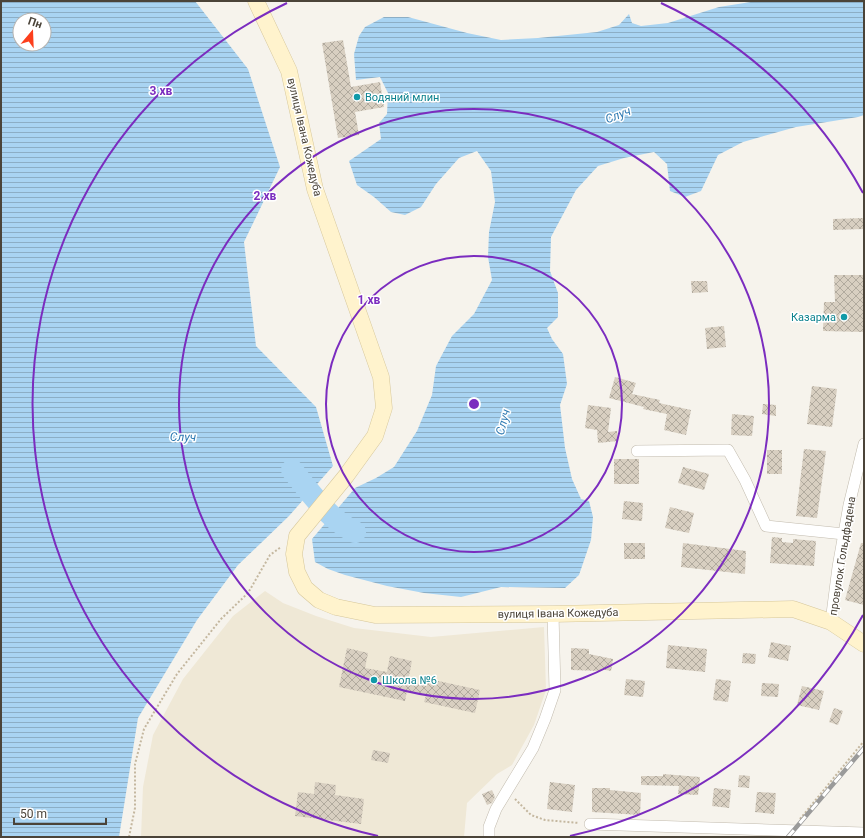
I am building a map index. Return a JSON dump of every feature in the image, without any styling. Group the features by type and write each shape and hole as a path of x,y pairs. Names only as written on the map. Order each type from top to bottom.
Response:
{"main road":[{"name":"вулиця Івана Кожедуба","path":"256,1 289,71 315,189 381,377 384,408 375,436 346,476 297,536 294,554 297,572 305,588 319,600 336,607 375,615 554,614 793,609 831,622 864,644"}],"street":[{"name":"провулок Гольдфадена","path":"831,622 849,505 864,444"},
{"path":"637,451 728,450 746,480 766,526 844,534"},
{"path":"489,837 489,827 496,809 533,748 555,690 554,614"},
{"path":"590,824 793,832 864,833"}],"path":[{"path":"129,837 135,808 135,764 144,729 177,674 221,619 248,593 270,555 297,536"},
{"path":"793,832 794,826 864,741"},
{"path":"507,792 531,815 544,820 590,824"}],"shaded area":[{"path":"265,591 283,603 316,616 354,628 431,637 544,627 546,690 534,725 512,765 497,774 467,803 464,837 141,837 143,787 153,735 183,679 233,616"}],"water":[{"path":"1,1 195,1 248,69 280,167 244,242 256,346 316,407 333,466 289,516 238,565 197,620 138,718 119,837 1,837"},
{"path":"757,1 864,1 864,115 796,127 743,142 718,155 701,191 685,197 670,191 667,164 654,152 624,158 598,166 576,190 551,237 550,271 558,293 558,317 547,328 552,339 563,354 567,384 560,405 565,448 572,479 581,499 589,501 593,517 591,540 579,575 565,588 501,587 461,597 424,593 387,586 345,575 328,569 315,562 312,539 355,488 394,467 417,431 432,395 436,366 452,336 474,314 492,280 488,257 489,232 495,202 491,171 477,151 459,158 436,184 421,207 405,215 391,212 357,185 349,161 381,139 379,123 387,114 388,93 380,77 356,80 354,54 359,36 365,27 384,17 408,17 467,33 501,40 538,38 597,32 619,25 629,14 632,23 641,26 668,23 719,7"}],"building":[{"name":"Водяний млин","path":"343,40 351,87 380,82 384,107 355,112 359,135 338,138 322,43"},
{"path":"864,218 864,229 833,230 833,219"},
{"path":"834,275 864,275 864,332 823,331 824,302 835,302"},
{"path":"691,281 707,281 708,292 692,293"},
{"path":"724,326 726,347 707,349 705,328"},
{"path":"615,377 636,383 632,394 660,400 659,403 691,410 686,435 664,430 667,414 643,409 644,407 609,398"},
{"path":"812,386 837,389 832,427 807,424"},
{"path":"763,404 776,405 776,416 762,414"},
{"path":"588,405 611,408 608,432 617,431 618,441 598,443 597,430 585,428"},
{"path":"732,414 754,416 752,436 731,435"},
{"path":"804,449 826,451 817,518 796,516"},
{"path":"767,450 782,450 782,474 767,474"},
{"path":"614,459 639,459 639,484 614,484"},
{"path":"683,467 709,474 704,490 678,483"},
{"path":"624,501 643,503 642,521 622,519"},
{"path":"670,507 694,513 689,533 665,528"},
{"path":"772,537 782,538 782,542 793,543 793,539 816,541 814,566 770,563"},
{"path":"624,543 645,543 645,559 624,559"},
{"path":"683,543 746,551 745,574 681,567"},
{"path":"861,543 864,543 864,605 845,600"},
{"path":"771,642 791,646 788,661 768,657"},
{"path":"668,645 707,649 705,672 666,668"},
{"name":"Школа №6","path":"347,648 368,653 365,668 387,672 390,656 412,661 408,681 427,686 429,679 480,690 475,713 424,702 426,695 407,691 405,701 339,687"},
{"path":"571,648 589,649 589,654 613,659 611,671 601,669 601,671 571,670"},
{"path":"743,653 756,654 755,664 742,663"},
{"path":"626,679 645,681 643,697 624,695"},
{"path":"716,679 731,681 728,702 713,700"},
{"path":"762,683 779,684 778,697 761,696"},
{"path":"802,686 824,691 819,710 797,705"},
{"path":"834,708 843,711 838,725 829,722"},
{"path":"373,750 390,753 388,763 371,760"},
{"path":"663,774 700,777 698,795 678,794 679,786 641,785 641,776 663,776"},
{"path":"739,775 750,776 749,788 738,787"},
{"path":"315,782 336,785 335,795 364,799 361,824 295,816 298,792 314,794"},
{"path":"550,782 575,785 572,812 547,809"},
{"path":"592,788 610,788 610,790 641,793 640,815 592,812"},
{"path":"714,788 731,790 729,808 712,806"},
{"path":"492,790 495,797 492,803 487,805 482,794"},
{"path":"757,792 776,793 774,814 755,812"}],"waterway":[{"name":"Случ","path":"292,470 313,496 336,520 355,532"}],"railway":[{"path":"788,837 864,748"}],"place":[{"name":"Водяний млин","path":"357,97"},
{"name":"Казарма","path":"844,317"},
{"name":"Школа №6","path":"374,680"}]}
